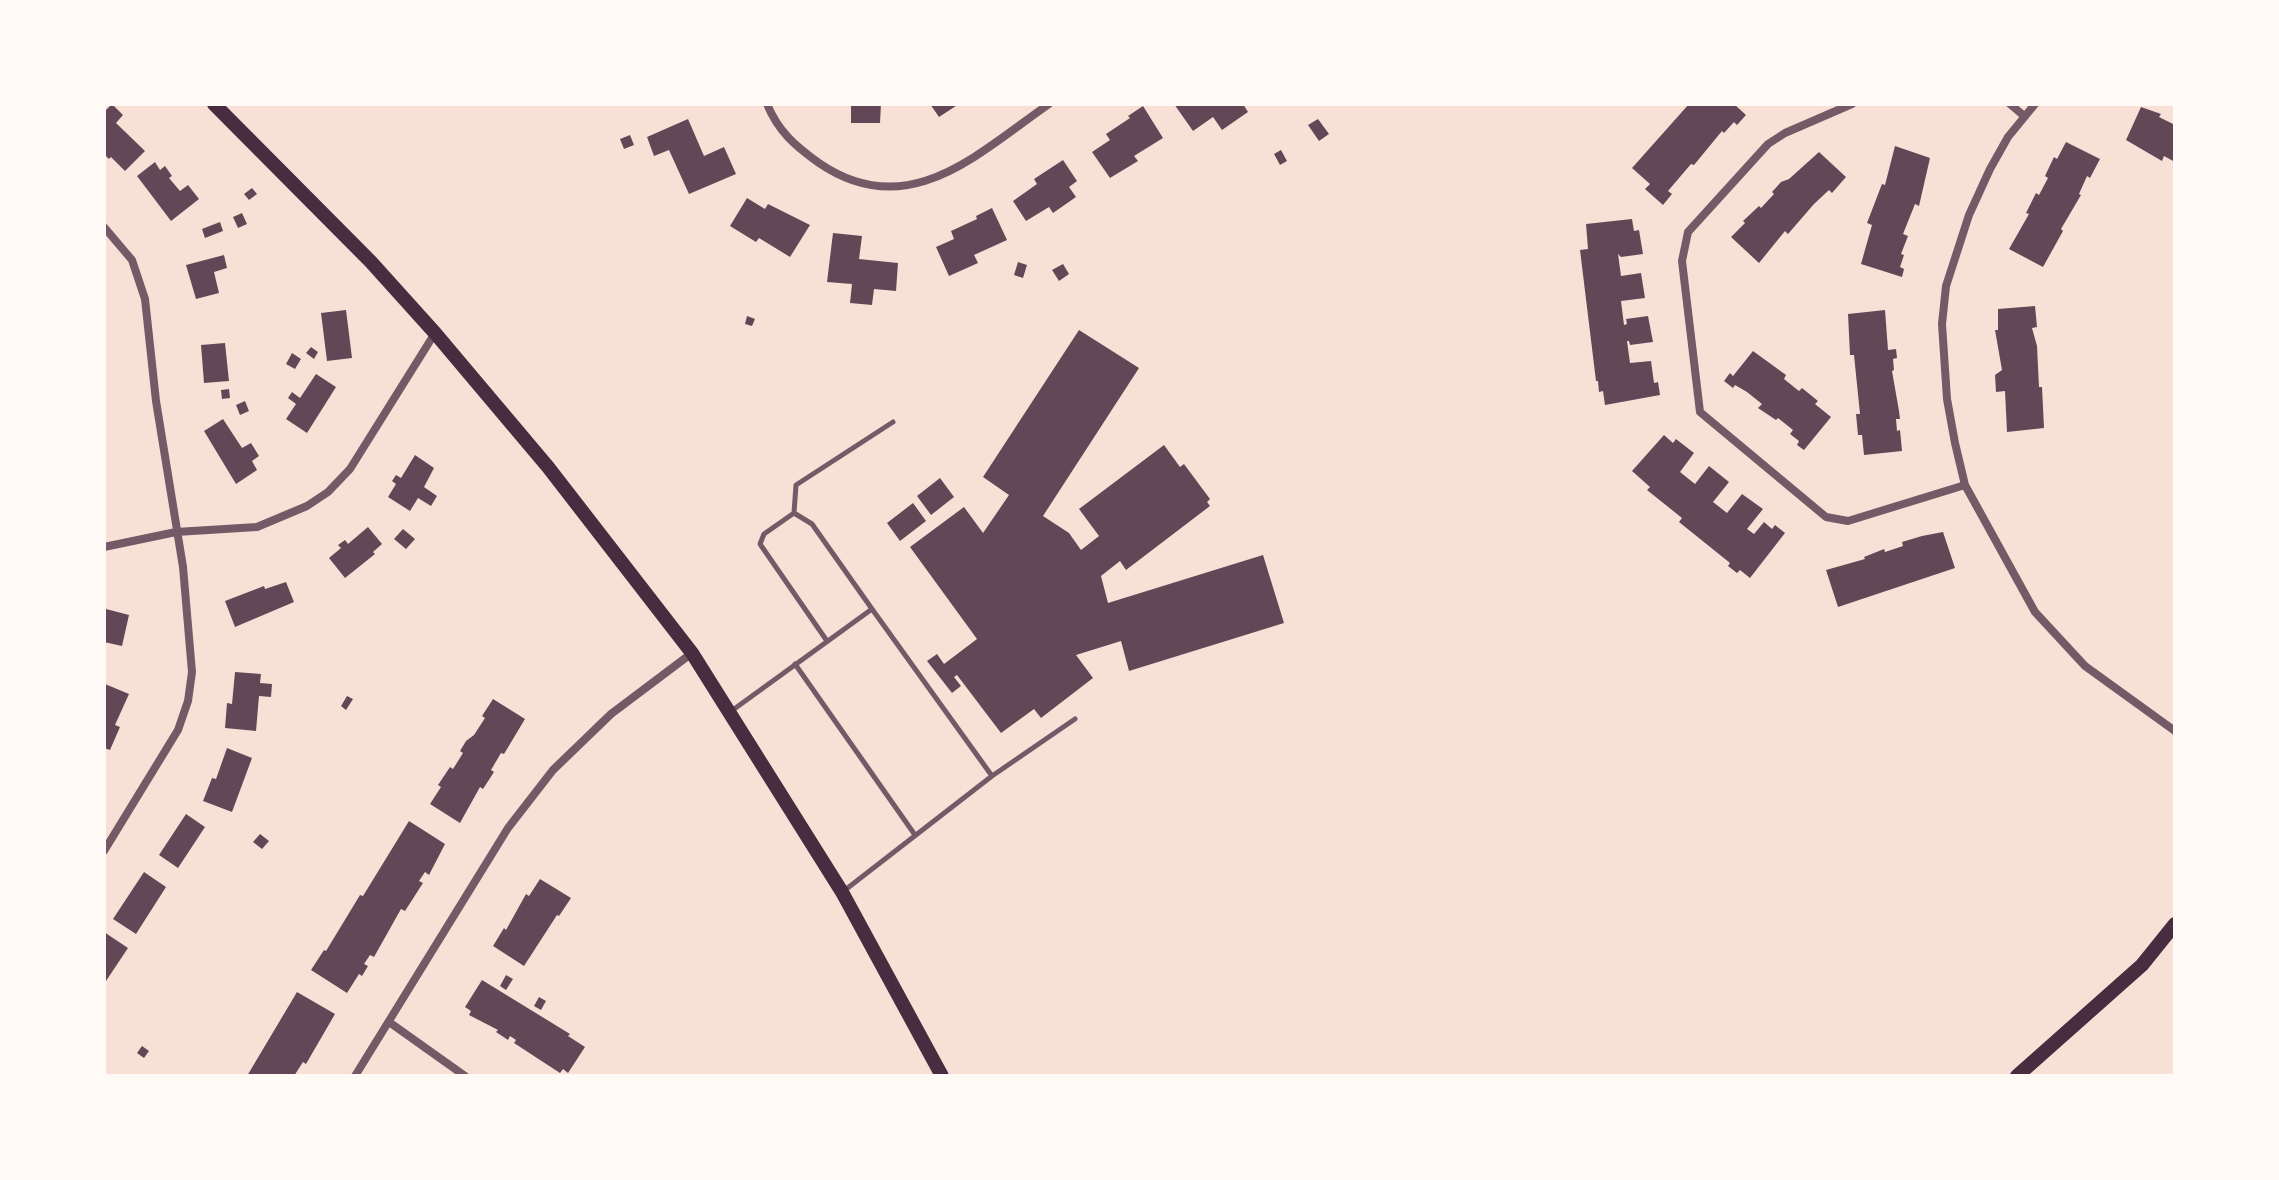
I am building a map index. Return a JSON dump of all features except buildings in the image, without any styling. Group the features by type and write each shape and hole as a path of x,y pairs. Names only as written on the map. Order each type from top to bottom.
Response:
{"main road":[{"path":"214,104 371,262 435,333 548,467 692,653 842,892 942,1076"},
{"path":"2017,1076 2142,965 2175,924"}],"street":[{"path":"767,104 774,120 794,146 827,168 861,183 896,187 928,182 963,164 1049,104"},
{"path":"1852,104 1785,133 1768,144 1688,232 1682,261 1700,412 1826,517 1848,521 1965,485"},
{"path":"2010,104 2023,115"},
{"path":"2035,104 2008,137 1969,215 1946,286 1942,324 1947,399 1955,443 1965,485 2035,612 2085,666 2175,731"},
{"path":"104,227 132,260 145,299 156,401 183,567 192,672 188,701 178,730 104,851"},
{"path":"104,547 176,532 257,527 307,506 328,492 350,469 435,333"},
{"path":"355,1076 508,828 553,770 611,714 692,653"},
{"path":"389,1022 465,1076"}],"lane":[{"path":"794,513 796,485 893,422"},
{"path":"794,513 812,524 992,776"},
{"path":"794,513 764,534 760,544 827,641"},
{"path":"730,712 872,609"},
{"path":"795,664 915,835"},
{"path":"842,892 992,776 1075,719"}]}
